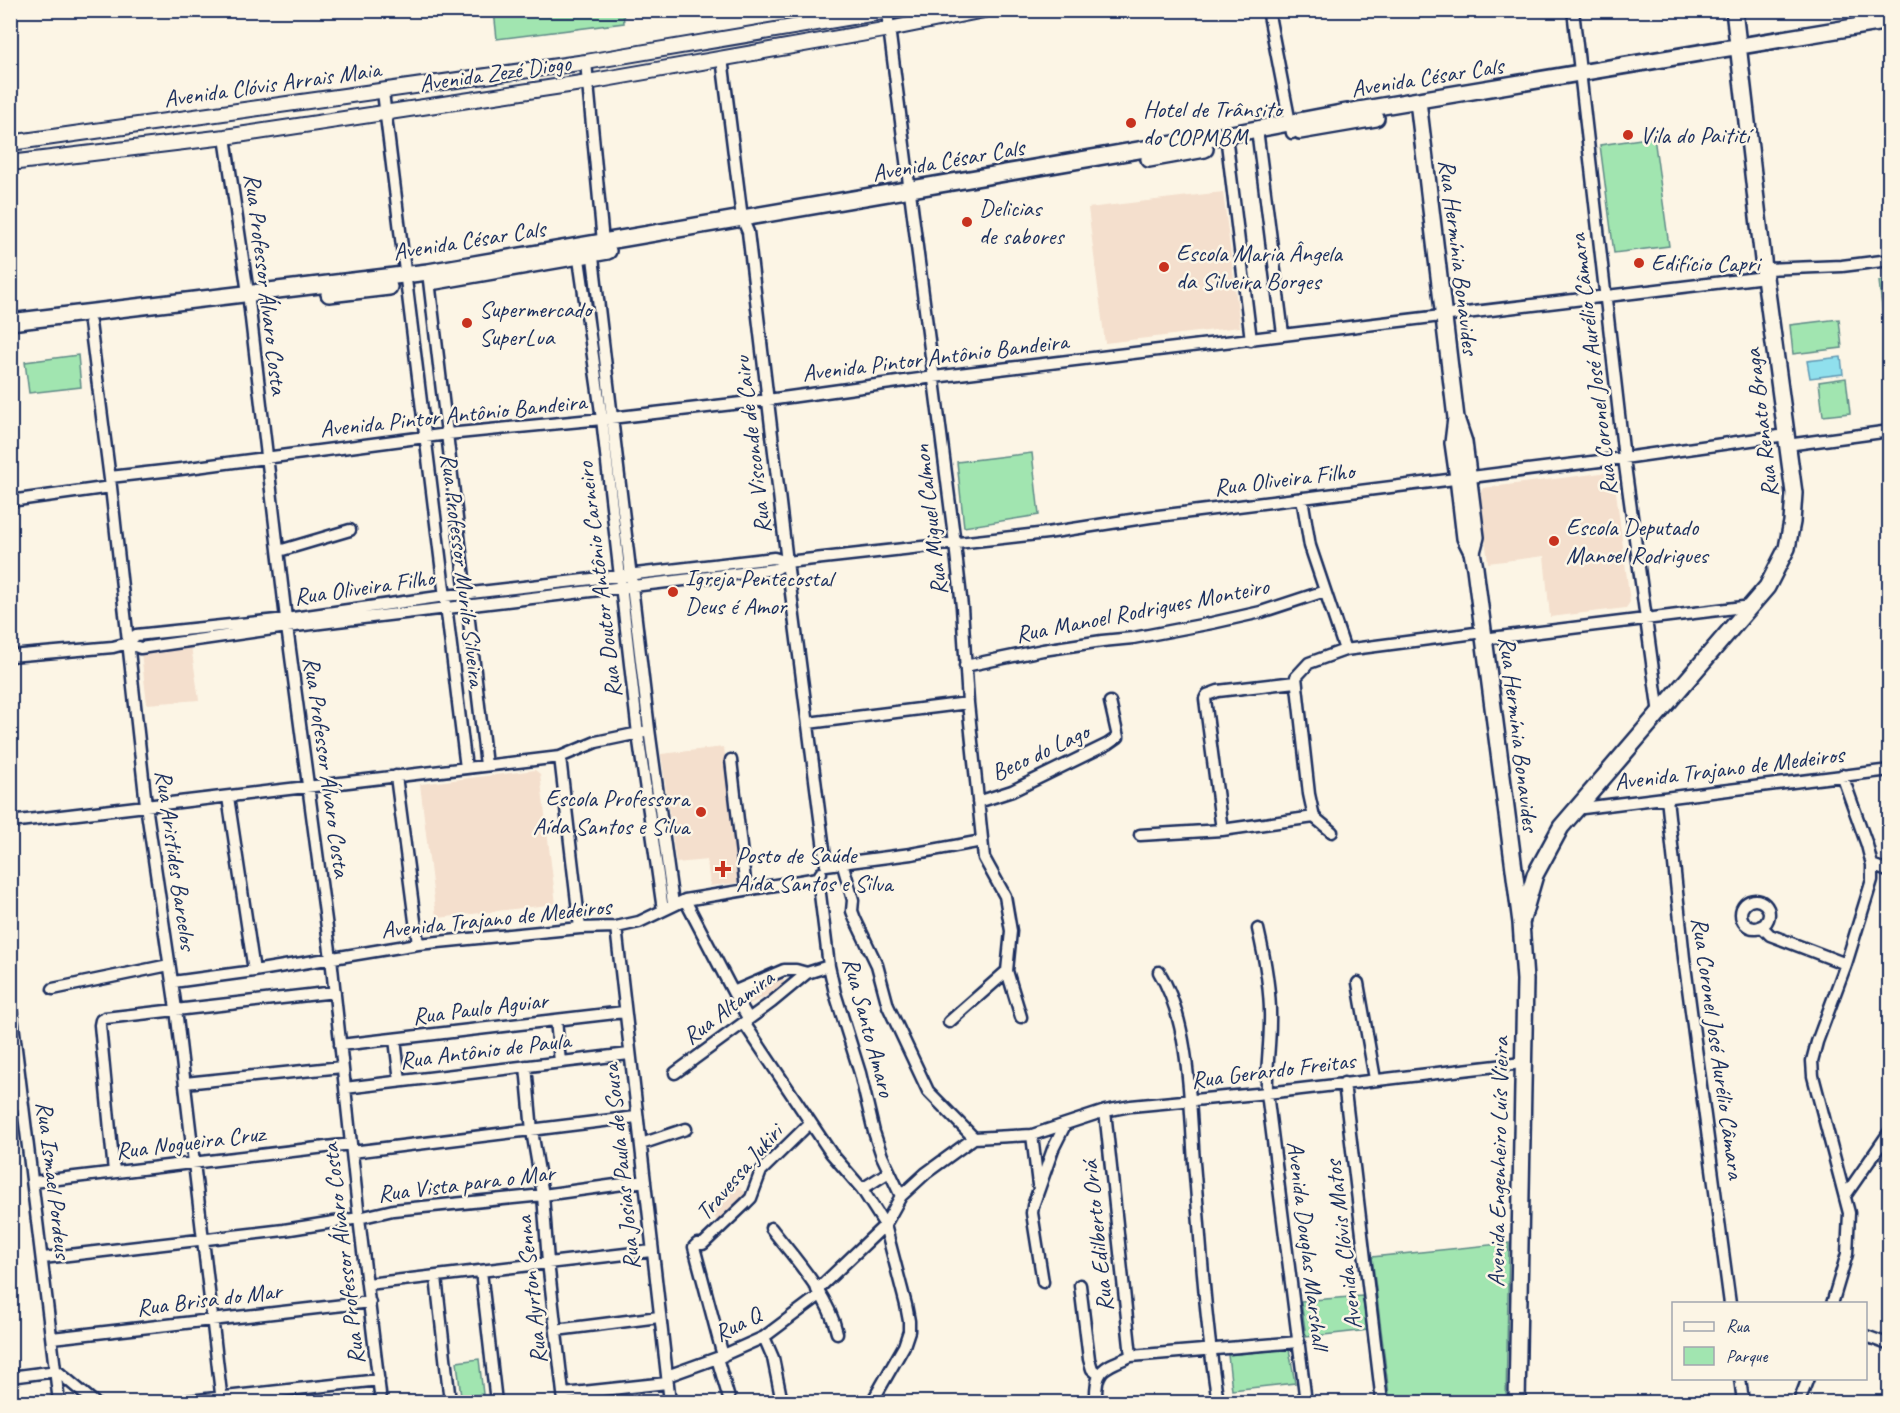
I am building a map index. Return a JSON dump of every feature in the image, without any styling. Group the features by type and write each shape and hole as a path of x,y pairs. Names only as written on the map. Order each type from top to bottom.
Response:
{"main road":[{"name":"Avenida Zezé Diogo","path":"10,163 225,137 588,82 984,10"},
{"name":"Rua Renato Braga","path":"1521,923 1536,875 1548,849 1575,810 1772,580 1789,540 1794,493 1734,10"},
{"name":"Avenida Clóvis Arrais Maia","path":"10,142 586,62 890,11"},
{"name":"Avenida César Cals","path":"10,332 90,318 428,277 1738,52 1890,21"},
{"name":"Avenida César Cals","path":"1738,52 1890,31"},
{"name":"Rua Hermínia Bonavides","path":"1418,106 1456,418 1453,443 1463,477 1465,538 1472,552 1521,923"},
{"name":"Avenida César Cals","path":"10,322 90,318"},
{"name":"Avenida Engenheiro Luís Vieira","path":"1517,1402 1525,980 1521,923"}],"street":[{"path":"1268,10 1291,128"},
{"name":"Rua Coronel José Aurélio Câmara","path":"1573,10 1624,458 1659,714"},
{"name":"Rua Miguel Calmon","path":"890,11 889,29 955,543 984,858 1005,896 1011,926 1007,971 1021,1017"},
{"name":"Rua Visconde de Cairu","path":"722,57 768,400 826,865"},
{"name":"Rua Doutor Antônio Carneiro","path":"586,62 592,348 606,419 641,708 638,734 663,910"},
{"name":"Rua Professor Murilo Silveira","path":"383,92 466,768"},
{"path":"1258,134 1283,334"},
{"name":"Rua Professor Álvaro Costa","path":"225,137 248,299 331,958 381,1402"},
{"path":"1226,140 1251,340"},
{"name":"Rua Doutor Antônio Carneiro","path":"589,248 604,347 606,419"},
{"name":"Avenida Pintor Antônio Bandeira","path":"10,501 267,457 426,436 606,419 768,400 934,377 1251,340 1283,334 1605,297 1765,273 1890,260"},
{"name":"Rua Professor Murilo Silveira","path":"428,277 486,765"},
{"name":"Rua Aristides Barcelos","path":"90,318 111,482 146,805 173,982 222,1400"},
{"path":"592,348 604,347"},
{"name":"Rua Oliveira Filho","path":"287,623 468,607 705,572 774,558 787,562 1047,533 1150,517 1463,477 1786,440 1890,431"},
{"path":"1302,498 1310,546 1345,650"},
{"path":"279,552 350,530"},
{"name":"Rua Oliveira Filho","path":"10,656 128,644 140,648 445,596 626,582"},
{"name":"Rua Manoel Rodrigues Monteiro","path":"965,666 1043,650 1133,638 1212,623 1261,612 1325,591"},
{"path":"1332,832 1314,817 1309,794 1295,682 1296,677 1309,663 1345,650 1751,606"},
{"path":"1222,830 1205,705 1207,695 1218,691 1295,682"},
{"name":"Beco do Lago","path":"978,802 1012,791 1118,737 1110,702"},
{"path":"808,723 968,703"},
{"name":"Rua Doutor Antônio Carneiro","path":"641,708 650,729 673,904"},
{"path":"10,822 560,757 596,742 638,734 650,729"},
{"path":"560,757 580,928"},
{"path":"731,760 746,889"},
{"name":"Avenida Trajano de Medeiros","path":"1575,810 1890,770"},
{"path":"1833,1302 1847,1254 1849,1213 1813,1076 1812,1061 1868,894 1872,865 1842,775"},
{"path":"396,776 418,944"},
{"path":"228,796 254,971"},
{"name":"Rua Coronel José Aurélio Câmara","path":"1667,798 1684,957 1730,1302"},
{"path":"1140,835 1222,830 1314,817"},
{"path":"818,878 826,865 982,842"},
{"path":"842,862 853,900 852,912 877,964 888,1006 910,1056 932,1097 974,1138"},
{"path":"1872,865 1890,872"},
{"name":"Avenida Trajano de Medeiros","path":"173,982 418,944 580,928 616,927 639,922 685,900 818,878"},
{"name":"Rua Santo Amaro","path":"818,878 829,966 843,1021 860,1073 874,1132 901,1196"},
{"path":"685,900 746,1020 810,1123 831,1153 862,1189 885,1225 906,1305 909,1331 904,1346 872,1402"},
{"path":"1761,926 1770,935 1846,964"},
{"name":"Rua Josias Paula de Sousa","path":"616,927 651,1251 670,1402"},
{"name":"Avenida Douglas Marshall","path":"1258,929 1268,978 1270,1019 1266,1070 1267,1093 1306,1402"},
{"path":"53,989 169,965"},
{"path":"733,992 784,970 807,973 829,966"},
{"path":"950,1022 1007,971"},
{"path":"1159,972 1167,984 1185,1052 1209,1350 1218,1402"},
{"name":"Rua Altamira","path":"675,1073 807,973"},
{"path":"1358,983 1375,1079"},
{"path":"114,1172 101,1020 176,1009 335,992"},
{"name":"Rua Ismael Pordeus","path":"10,999 59,1402"},
{"name":"Rua Paulo Aguiar","path":"340,1045 624,1012"},
{"path":"556,1020 560,1062"},
{"path":"395,1039 400,1081"},
{"name":"Rua Antônio de Paula","path":"345,1088 630,1054"},
{"name":"Rua Gerardo Freitas","path":"974,1138 1032,1135 1105,1111 1131,1106 1267,1093 1522,1063"},
{"name":"Rua Ayrton Senna","path":"526,1066 532,1131 543,1195 548,1262 564,1398"},
{"path":"185,1083 342,1067"},
{"name":"Avenida Clóvis Matos","path":"1344,1083 1382,1402"},
{"path":"11,1106 23,1099"},
{"name":"Rua Edilberto Oriá","path":"1105,1111 1131,1356"},
{"name":"Rua Nogueira Cruz","path":"33,1182 194,1162 532,1131 636,1117"},
{"name":"Travessa Jukiri","path":"720,1357 694,1247 697,1244 703,1244 751,1198 761,1171 810,1123"},
{"path":"1043,1282 1032,1213 1038,1188 1065,1125"},
{"path":"640,1144 686,1129"},
{"path":"1845,1196 1890,1131"},
{"path":"1032,1135 1038,1188"},
{"name":"Rua Q","path":"564,1398 667,1379 764,1337 818,1293 885,1225 901,1196 926,1173 974,1138"},
{"path":"862,1189 889,1172"},
{"name":"Rua Vista para o Mar","path":"43,1258 203,1240 359,1218 393,1210 543,1195 645,1181"},
{"path":"771,1228 818,1293 834,1322 837,1333"},
{"path":"368,1284 651,1251"},
{"path":"481,1271 496,1402"},
{"path":"436,1277 450,1402"},
{"path":"1080,1286 1089,1359 1092,1369 1099,1375"},
{"name":"Rua Brisa do Mar","path":"52,1338 370,1302"},
{"path":"556,1330 659,1317"},
{"path":"1867,1336 1890,1345"},
{"path":"764,1337 773,1358 782,1402"},
{"path":"1096,1402 1096,1382 1099,1375 1108,1365 1131,1356 1299,1342"},
{"path":"720,1357 730,1402"},
{"path":"10,1377 57,1371 94,1402"},
{"path":"180,1402 222,1400 379,1380"},
{"path":"1740,1380 1743,1402"},
{"path":"1799,1402 1807,1380"}],"shaded area":[{"name":"Escola Maria Ângela da Silveira Borges","path":"1223,192 1240,327 1105,343 1088,208"},
{"name":"Escola Deputado Manoel Rodrigues","path":"1609,472 1614,476 1630,602 1626,608 1550,617 1544,556 1488,563 1480,494 1483,488"},
{"path":"191,646 199,700 147,704 141,653"},
{"name":"Escola Professora Aída Santos e Silva","path":"724,747 740,879 737,883 710,886 707,860 676,863 661,754"},
{"path":"535,770 540,774 556,904 438,918 420,784"},
{"path":"780,973 787,986 743,1007 736,993"},
{"path":"736,1183 750,1198 720,1224 707,1208"}],"green space":[{"path":"494,11 623,11 624,23 497,39"},
{"path":"1654,137 1669,246 1614,253 1600,145"},
{"path":"1889,280 1889,340 1886,341 1879,281"},
{"path":"1839,319 1842,348 1793,354 1790,325"},
{"path":"78,355 81,387 29,393 25,362"},
{"path":"1846,378 1850,413 1823,416 1819,382"},
{"path":"1032,453 1039,515 964,527 957,462"},
{"path":"1509,1243 1506,1402 1390,1402 1372,1257"},
{"path":"1362,1296 1368,1330 1306,1337 1301,1301"},
{"path":"1289,1349 1295,1383 1232,1390 1228,1355"},
{"path":"479,1359 483,1394 461,1397 457,1362"}],"water":[{"path":"1841,357 1843,374 1810,378 1807,361"}],"place":[{"name":"Hotel de Trânsito do COPMBM","path":"1131,123"},
{"name":"Vila do Paitití","path":"1628,135"},
{"name":"Delicias de sabores","path":"967,222"},
{"name":"Edifício Capri","path":"1639,263"},
{"name":"Escola Maria Ângela da Silveira Borges","path":"1164,267"},
{"name":"Supermercado SuperLua","path":"467,323"},
{"name":"Escola Deputado Manoel Rodrigues","path":"1554,541"},
{"name":"Igreja Pentecostal Deus é Amor","path":"673,592"},
{"name":"Escola Professora Aída Santos e Silva","path":"701,812"},
{"name":"Posto de Saúde Aída Santos e Silva","path":"723,869"}]}
